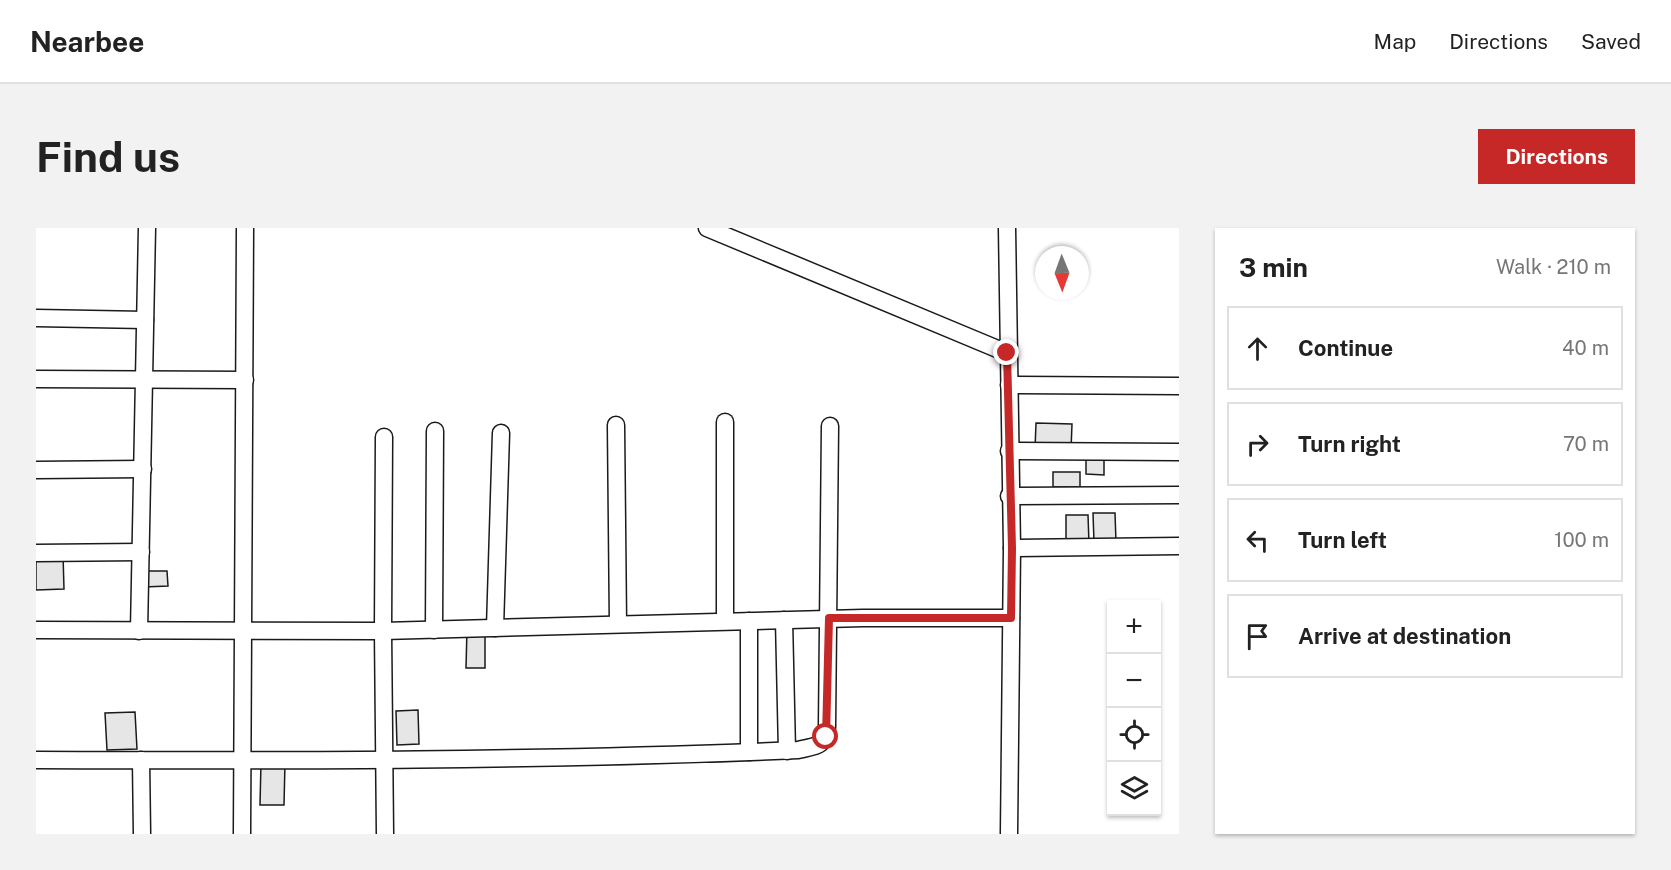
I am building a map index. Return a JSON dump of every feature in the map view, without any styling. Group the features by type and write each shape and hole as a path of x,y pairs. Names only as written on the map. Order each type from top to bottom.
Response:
{"street":[{"path":"139,631 147,228"},
{"path":"242,834 245,228"},
{"path":"707,228 1007,353"},
{"path":"1007,228 1009,495 1012,548 1009,834"},
{"path":"36,318 145,320"},
{"path":"36,379 245,380"},
{"path":"1009,385 1179,386"},
{"path":"725,422 725,621"},
{"path":"616,425 618,624"},
{"path":"36,760 383,759 787,751 819,746 826,737 830,426"},
{"path":"434,630 435,431"},
{"path":"495,628 501,433"},
{"path":"384,437 382,631 385,834"},
{"path":"1009,451 1179,452"},
{"path":"36,470 143,469"},
{"path":"1009,495 1179,495"},
{"path":"1012,548 1179,546"},
{"path":"36,553 141,552"},
{"path":"36,630 382,631 829,618 1011,618"},
{"path":"784,620 787,751"},
{"path":"749,621 749,752"},
{"path":"141,760 142,834"}],"building":[{"path":"1036,423 1072,424 1071,450 1035,449"},
{"path":"1086,452 1104,453 1104,475 1086,474"},
{"path":"1053,472 1080,472 1080,487 1053,487"},
{"path":"1093,513 1115,513 1116,542 1094,542"},
{"path":"1066,515 1088,515 1089,544 1066,544"},
{"path":"63,554 64,589 36,590 36,555"},
{"path":"144,571 167,571 168,586 144,587"},
{"path":"467,629 485,629 485,668 466,668"},
{"path":"418,710 419,744 397,745 396,711"},
{"path":"135,712 137,749 107,750 105,713"},
{"path":"261,763 285,763 284,805 260,805"}],"route":[{"path":"826,737 829,618 1011,618 1012,548 1007,353"}]}
